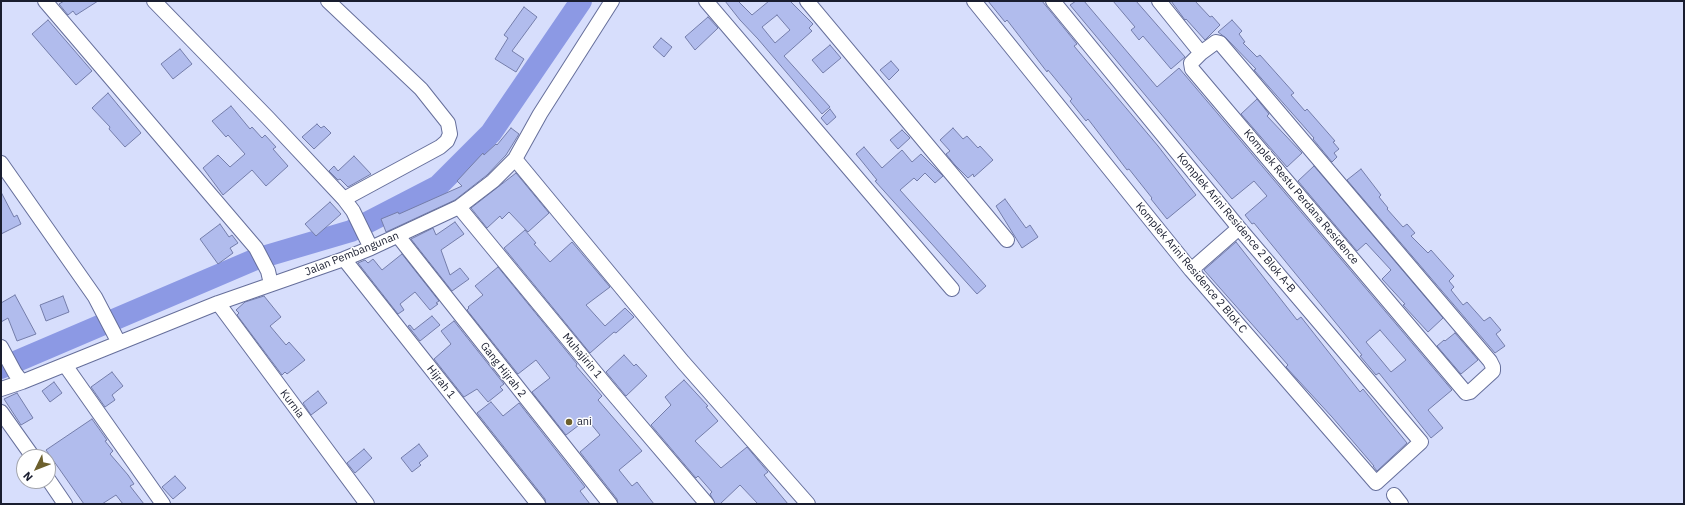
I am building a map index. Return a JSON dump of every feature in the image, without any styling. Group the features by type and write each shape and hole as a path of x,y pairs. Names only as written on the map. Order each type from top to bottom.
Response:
{"street":[{"path":"45,1 256,248 269,278"},
{"path":"154,1 268,118 344,199 353,211 371,248"},
{"path":"328,1 421,89 448,123 450,134 447,141 440,147 344,199"},
{"name":"Jalan Pembangunan","path":"1,389 19,378 65,365 116,338 218,303 269,278 344,260 459,207 493,180 515,159 544,108 611,1"},
{"path":"706,1 952,289"},
{"path":"808,1 1007,240"},
{"name":"Komplek Arini Residence 2 Blok C","path":"974,1 1191,270 1376,483 1421,442"},
{"name":"Komplek Arini Residence 2 Blok A-B","path":"1053,1 1239,228 1421,442"},
{"path":"1159,1 1201,53"},
{"name":"Komplek Restu Perdana Residence","path":"1216,42 1220,43 1490,361 1493,371 1470,392 1466,393 1192,69 1191,64 1201,53 1216,42"},
{"path":"515,159 683,362 808,504"},
{"path":"1,163 101,307 116,338"},
{"name":"Muhajirin 1","path":"459,207 605,384 707,504"},
{"path":"1191,270 1239,228"},
{"name":"Gang Hijrah 2","path":"398,236 610,504"},
{"name":"Hijrah 1","path":"344,260 538,504"},
{"name":"Kurnia","path":"218,303 367,504"},
{"path":"1,347 19,378"},
{"path":"65,365 163,504"},
{"path":"1,412 27,449"},
{"path":"55,489 65,504"}],"building":[{"path":"64,1 98,1 76,15 73,11 68,15 59,4"},
{"path":"725,1 738,1 752,15 769,1 790,1 813,24 809,28 812,31 784,56 830,107 822,114","holes":["777,15 790,30 775,43 762,27"]},
{"path":"988,1 1042,1 1077,44 1074,46 1158,146 1196,195 1167,219 1151,199 1152,198 1129,169 1127,170 1088,119 1086,121 1070,101 1072,99 1048,70 1047,72 1007,20 1005,22"},
{"path":"1076,1 1084,1 1157,87 1179,68 1452,390 1428,410 1443,428 1431,438 1379,373 1376,375 1360,356 1362,355 1254,223 1252,224 1245,215 1267,196 1254,181 1232,199 1070,5","holes":["1380,330 1406,360 1391,372 1366,342"]},
{"path":"1113,1 1136,1 1185,57 1171,69 1143,36 1139,40 1131,30 1135,27"},
{"path":"1171,1 1195,1 1220,25 1205,40 1186,19 1185,20"},
{"path":"524,7 537,17 512,51 524,59 516,72 495,59 508,38 504,35"},
{"path":"708,17 718,28 695,50 685,37"},
{"path":"48,20 92,71 76,85 32,34"},
{"path":"1232,20 1242,31 1239,34 1245,42 1243,43 1257,57 1260,55 1294,93 1291,95 1305,111 1307,109 1335,141 1333,142 1339,149 1334,153 1337,157 1332,162 1313,139 1314,138 1254,70 1256,69 1226,38 1218,32"},
{"path":"661,38 672,47 664,57 653,47"},
{"path":"830,45 841,58 823,73 812,60"},
{"path":"180,49 192,64 173,79 161,64"},
{"path":"891,61 899,70 889,80 880,70"},
{"path":"108,93 141,133 125,147 109,129 110,127 92,108"},
{"path":"1257,99 1269,114 1267,116 1302,153 1287,167 1241,114"},
{"path":"231,106 250,129 252,127 262,138 265,135 276,147 273,149 288,166 266,186 252,170 223,195 203,168 218,155 230,167 245,154 228,135 226,137 212,121"},
{"path":"830,109 836,117 827,125 821,118"},
{"path":"317,124 321,128 324,126 331,133 314,149 302,137"},
{"path":"511,128 519,134 506,155 487,175 455,200 386,232 381,219 398,212 399,214 462,186 457,181 483,153 484,155 496,144 497,145"},
{"path":"953,128 963,139 967,136 978,148 980,146 993,160 974,177 973,174 968,178 955,165 946,154 950,151 940,140"},
{"path":"902,130 910,138 898,149 890,140"},
{"path":"864,147 882,168 902,150 912,162 921,154 943,176 935,183 925,173 917,181 914,178 900,190 986,286 977,294 875,181 877,180 856,154"},
{"path":"354,156 371,174 348,187 329,171 334,166 338,171"},
{"path":"1314,166 1443,318 1428,332 1382,279 1391,270 1366,243 1357,251 1298,181"},
{"path":"1361,169 1381,195 1379,197 1388,208 1387,209 1403,227 1407,224 1415,233 1411,236 1428,253 1431,250 1454,276 1449,281 1454,287 1451,290 1463,305 1467,302 1484,321 1490,317 1501,330 1496,334 1505,346 1495,353 1347,180"},
{"path":"516,173 549,213 528,232 509,212 502,219 500,216 487,228 471,208"},
{"path":"1,192 14,217 17,215 21,224 1,234"},
{"path":"1005,199 1026,228 1030,225 1038,237 1022,248 996,206"},
{"path":"330,202 341,214 316,236 305,224"},
{"path":"455,222 464,234 441,250 450,275 460,268 469,279 452,291 411,239 433,228 436,235"},
{"path":"220,224 229,237 232,235 238,243 230,248 233,253 218,264 200,239"},
{"path":"525,230 536,243 534,244 550,262 572,242 610,287 586,305 605,326 625,308 634,317 590,353 504,248"},
{"path":"1236,242 1297,320 1301,317 1360,392 1363,389 1407,443 1377,471 1332,417 1286,367 1288,365 1204,270"},
{"path":"402,254 439,301 436,303 438,304 430,310 415,292 400,304 404,310 398,314 358,263 365,260 368,263 373,259 382,270"},
{"path":"498,267 577,364 576,366 602,396 598,400 642,451 619,470 632,486 637,482 654,504 618,504 617,499 580,452 600,435 587,419 566,435 532,392 550,378 536,360 518,374 467,310 469,308 468,307 483,295 475,286"},
{"path":"15,295 36,334 17,341 8,318 1,322 1,303"},
{"path":"63,296 69,312 46,321 40,305"},
{"path":"264,296 281,317 270,326 286,345 289,342 305,360 287,374 285,372 282,375 237,315 239,313 236,310 245,302"},
{"path":"432,316 440,325 420,341 408,326 410,325 414,330"},
{"path":"454,321 504,384 500,387 503,390 488,402 477,389 464,397 434,359 451,344 441,331"},
{"path":"1455,333 1478,360 1461,374 1437,346"},
{"path":"624,355 634,366 636,364 647,376 626,396 606,372"},
{"path":"112,372 123,386 112,395 115,400 105,407 91,387"},
{"path":"684,380 708,406 706,407 718,421 695,441 721,468 747,447 768,472 764,475 788,504 758,504 740,485 720,504 715,504 710,494 712,492 698,476 696,478 651,425 671,405 665,397"},
{"path":"54,382 62,393 50,402 42,391"},
{"path":"318,391 327,403 311,415 303,403"},
{"path":"17,393 33,418 21,425 4,399"},
{"path":"491,402 503,416 519,403 585,487 580,491 590,504 546,504 545,499 477,413"},
{"path":"92,419 107,440 105,441 113,451 110,454 128,475 134,484 130,486 144,504 123,504 116,495 102,504 84,504 56,464 56,449 47,449"},
{"path":"419,444 428,456 419,463 421,465 412,472 401,458"},
{"path":"364,449 372,458 355,473 347,463"},
{"path":"175,476 186,488 173,499 162,487"}],"waterway":[{"path":"1,368 256,259 351,231 438,186 491,133 581,1"}],"place":[{"name":"ani","path":"569,422"}]}
